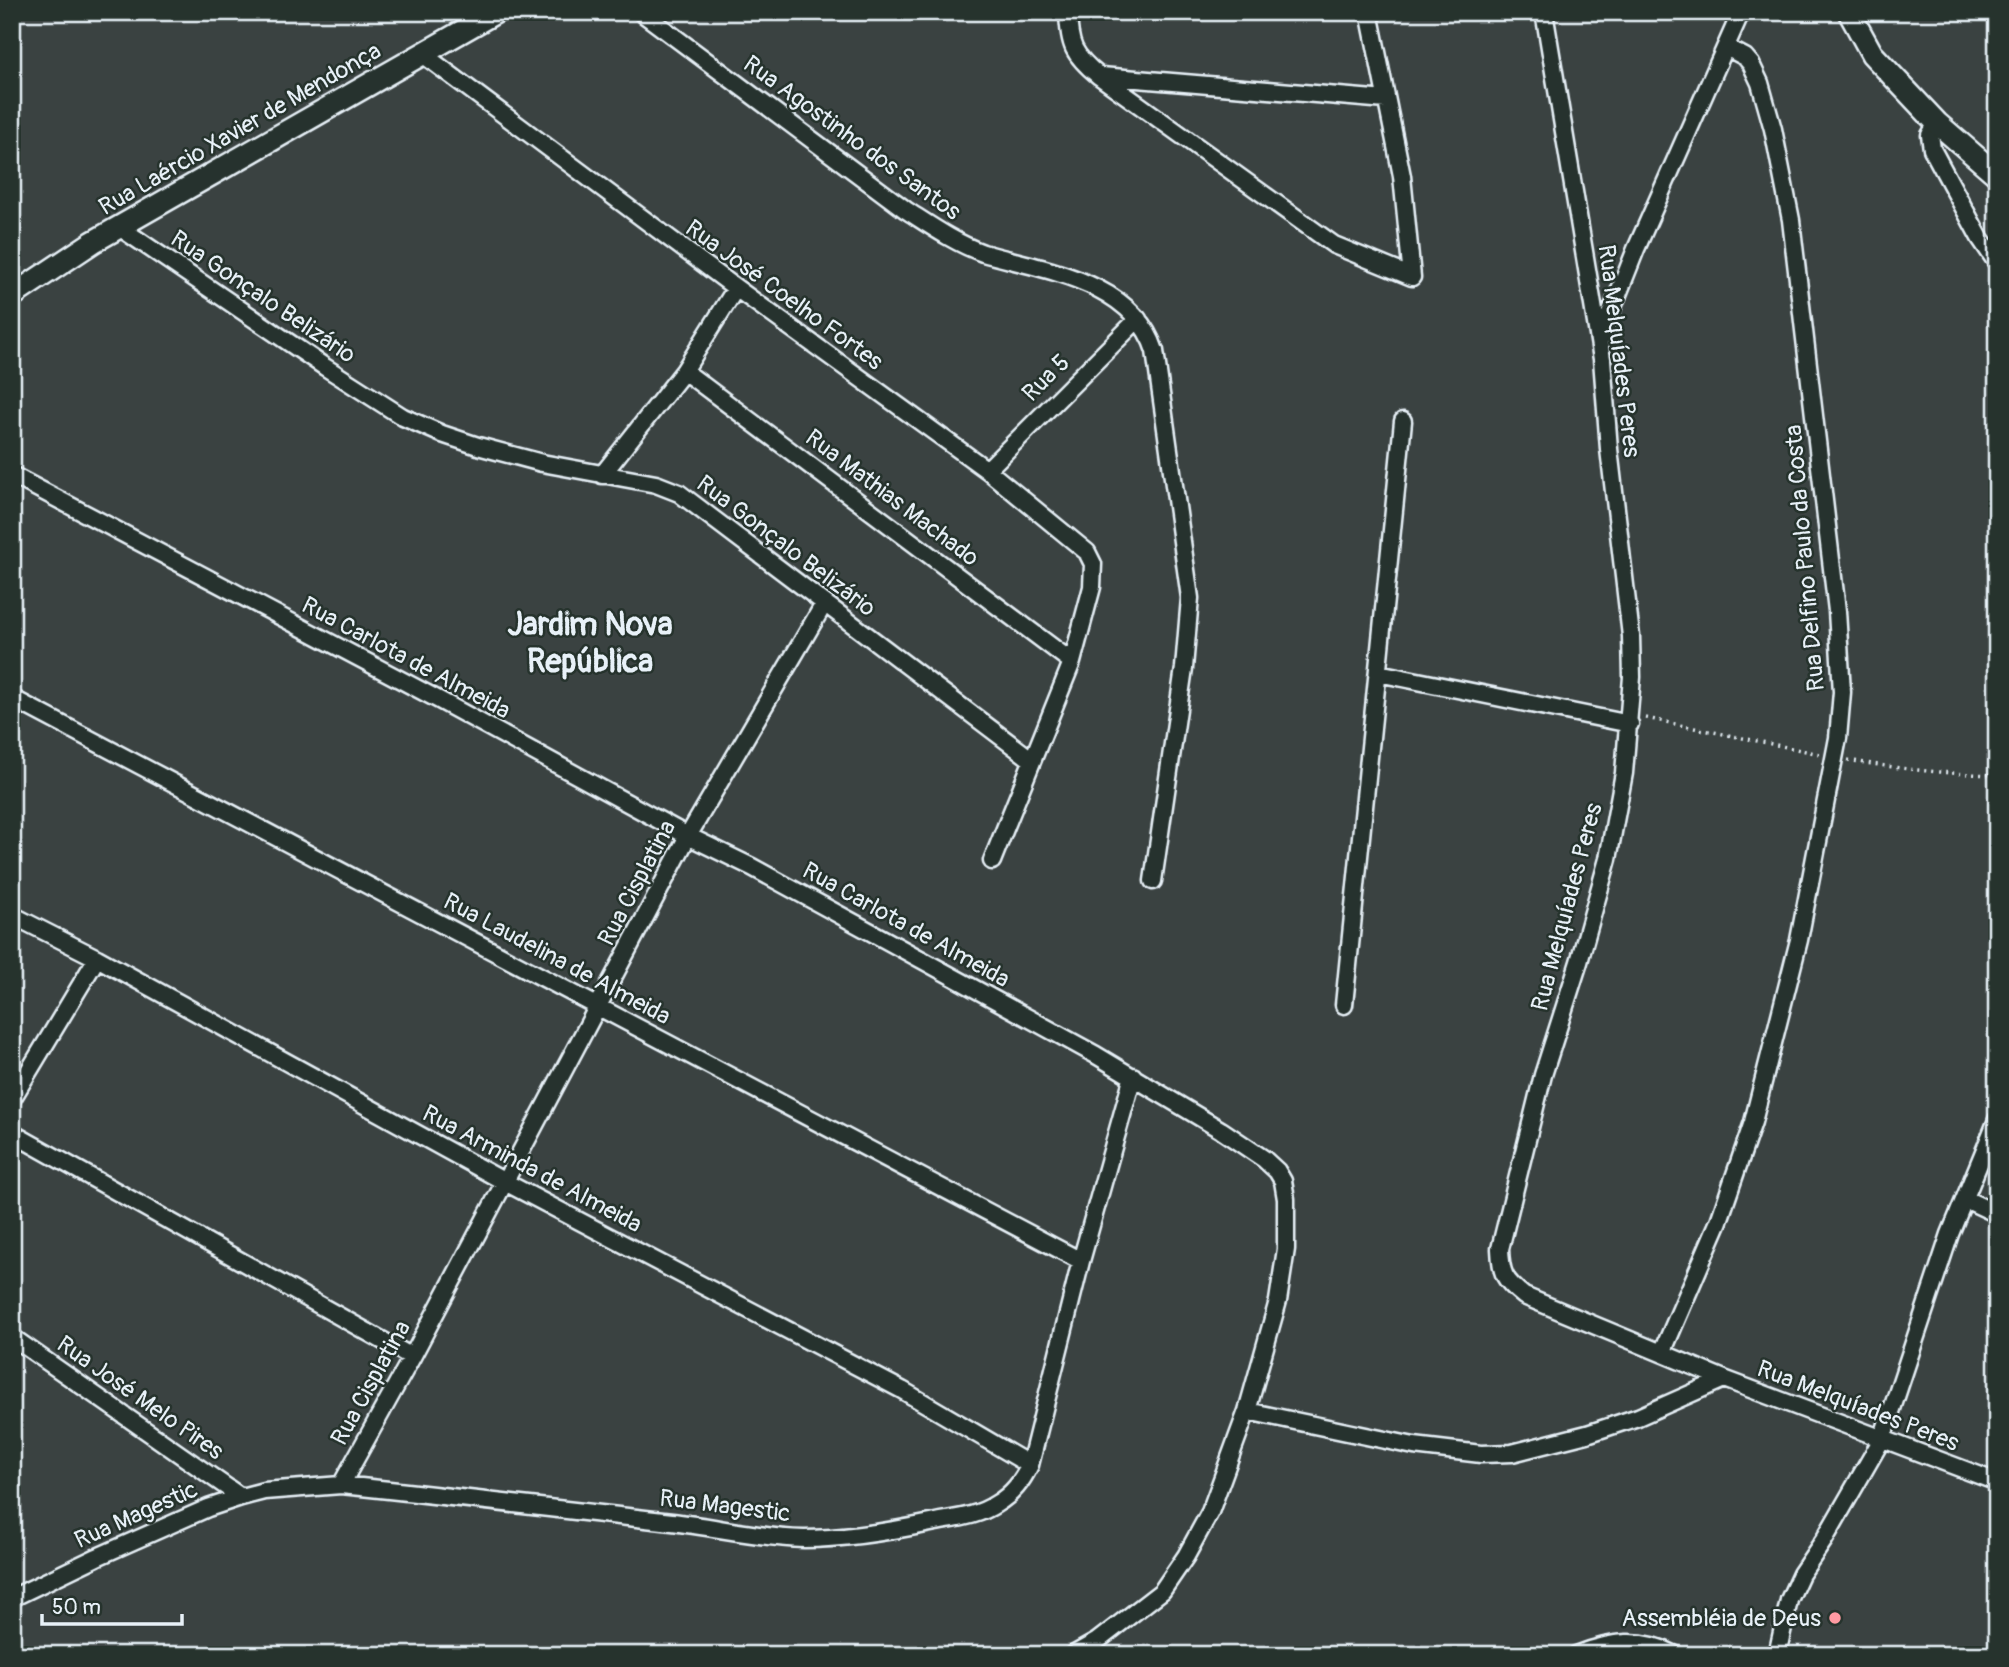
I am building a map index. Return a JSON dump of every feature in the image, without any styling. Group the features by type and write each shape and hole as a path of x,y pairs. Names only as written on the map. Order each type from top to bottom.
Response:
{"street":[{"name":"Rua Laércio Xavier de Mendonça","path":"12,296 93,242 496,12"},
{"name":"Rua Agostinho dos Santos","path":"641,12 935,229 983,253 1076,278 1103,291 1138,319 1151,338 1190,598 1184,668 1153,881"},
{"path":"1068,12 1072,45 1085,64 1099,76 1334,245 1412,277 1402,176 1368,12"},
{"name":"Rua Melquíades Peres","path":"1544,12 1600,342 1609,449 1631,636 1632,677 1624,773 1608,859 1543,1075 1500,1249 1501,1269 1509,1284 1524,1296 1724,1379 1997,1482"},
{"path":"1600,342 1636,249 1741,12"},
{"path":"1849,12 1872,54 1937,123 1997,175"},
{"name":"Rua Delfino Paulo da Costa","path":"1662,1353 1719,1221 1753,1122 1799,940 1835,757 1842,692 1837,611 1791,220 1773,128 1760,83 1745,57 1726,47"},
{"name":"Rua José Coelho Fortes","path":"424,55 736,288 987,470 1087,552 1093,564 1093,587 1072,662"},
{"path":"1099,76 1386,100"},
{"path":"1937,123 1930,135 1932,149 1980,238 1997,263"},
{"name":"Rua Gonçalo Belizário","path":"120,227 403,417 478,446 542,463 656,484 679,493 1032,760"},
{"path":"602,475 684,371 736,288"},
{"name":"Rua 5","path":"987,470 1138,319"},
{"name":"Rua Mathias Machado","path":"684,371 1072,662"},
{"path":"1344,1005 1403,421"},
{"name":"Rua Carlota de Almeida","path":"12,474 688,836 752,867 1133,1076 1264,1158 1278,1171 1286,1199 1286,1250 1278,1301 1247,1411 1210,1512 1186,1556 1162,1591 1096,1642 1073,1655"},
{"name":"Rua Cisplatina","path":"341,1485 412,1357 688,836 824,604"},
{"path":"992,861 1072,662"},
{"path":"1377,673 1630,719"},
{"name":"Rua Laudelina de Almeida","path":"12,698 1081,1261"},
{"name":"Rua Arminda de Almeida","path":"12,915 97,958 505,1182 902,1390 1030,1465"},
{"path":"12,1099 97,958"},
{"name":"Rua Magestic","path":"12,1598 97,1556 208,1508 264,1491 341,1485 804,1539 911,1527 979,1513 998,1504 1012,1493 1030,1465 1081,1261 1133,1076"},
{"path":"1777,1655 1789,1600 1801,1574 1824,1540 1882,1439 1950,1234 1997,1120"},
{"path":"12,1133 412,1357"},
{"path":"1965,1199 1997,1214"},
{"name":"Rua José Melo Pires","path":"12,1337 241,1497"},
{"path":"1247,1411 1414,1446 1481,1454 1512,1453 1613,1426 1724,1379"},
{"path":"1576,1655 1616,1643 1637,1643 1658,1646 1676,1655"}],"path":[{"path":"1630,719 1890,768 1997,775"}],"place":[{"name":"Assembléia de Deus","path":"1835,1618"}],"district":[{"name":"Jardim Nova República","path":"590,644"}]}
